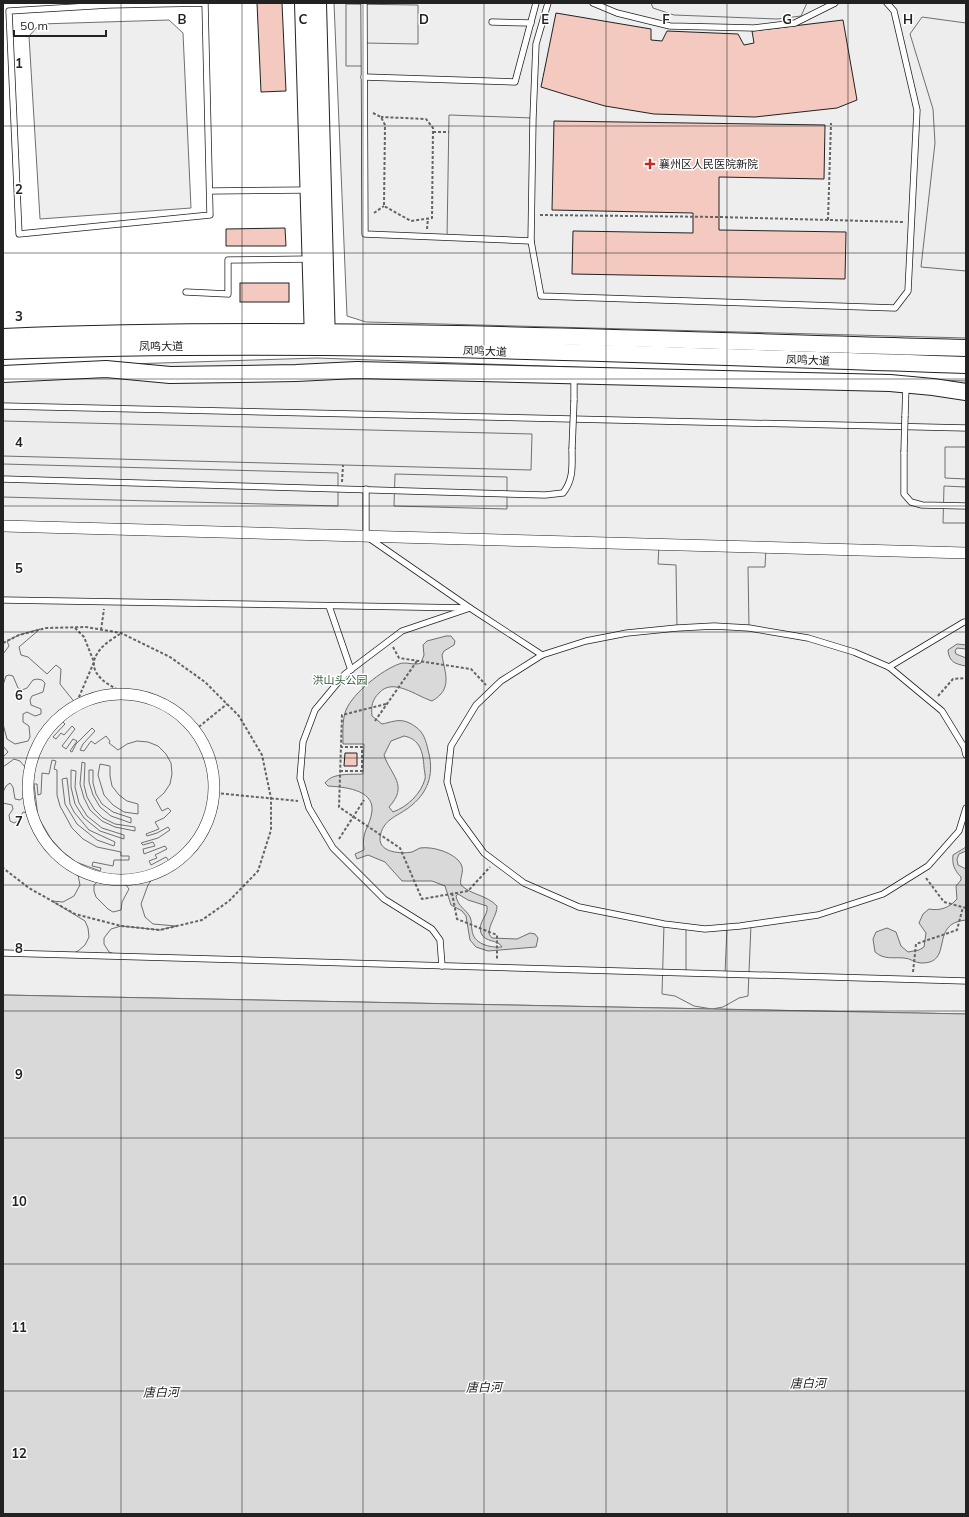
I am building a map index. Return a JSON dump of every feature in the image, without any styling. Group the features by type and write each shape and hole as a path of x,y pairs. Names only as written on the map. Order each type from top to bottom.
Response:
{"main road":[{"path":"303,3 310,259 320,339"},
{"path":"318,3 320,339"},
{"name":"凤鸣大道","path":"3,337 127,332 966,365"},
{"name":"凤鸣大道","path":"3,351 320,339 966,348"},
{"path":"3,374 106,369 170,375 296,373 357,370 906,385 966,392"}],"street":[{"path":"3,526 966,553"},
{"path":"129,693 157,700 182,715 201,737 213,764 216,792 208,824 190,851 165,871 134,880 101,879 71,866 47,844 44,839 32,816 27,784 34,752 51,724 76,704 102,695 129,693"}],"lane":[{"path":"205,3 210,215 19,234 9,11 109,4 205,3"},
{"path":"364,3 365,234 531,241"},
{"path":"364,77 515,82 536,3"},
{"path":"548,3 536,44 531,214 531,241 541,296 895,308 908,291 918,110 894,11 887,3"},
{"path":"593,3 617,13 670,26 754,28 795,23 835,3"},
{"path":"492,22 531,23"},
{"path":"210,191 309,190"},
{"path":"186,292 228,294 228,260 310,259"},
{"path":"3,479 546,495 563,493 569,486 572,475 574,375"},
{"path":"906,385 904,494 911,502 922,505 966,506"},
{"path":"3,406 966,428"},
{"path":"366,489 366,536 470,608 542,655"},
{"path":"3,600 105,603 470,608"},
{"path":"329,606 351,670"},
{"path":"442,966 440,940 432,929 384,899 333,848 308,802 300,778 303,742 315,710 351,670 402,631 470,608"},
{"path":"889,667 965,622"},
{"path":"966,755 964,747 942,711 889,667 854,652 808,638 749,628 714,626 628,633 586,641 542,655 501,681 476,705 451,746 447,782 457,816 484,852 524,883 579,907 664,924 705,929 740,926 818,915 883,894 928,866 958,830 966,808"},
{"path":"3,953 966,981"}],"path":[{"path":"364,110 381,117 426,119 433,128 432,218 411,221 384,206 385,125 381,117"},
{"path":"828,220 831,123"},
{"path":"433,132 449,132"},
{"path":"531,214 911,223"},
{"path":"342,489 343,465"},
{"path":"101,630 105,603"},
{"path":"74,627 84,637 97,673 105,684 116,690 129,693"},
{"path":"3,643 19,635 46,628 74,627 122,633 170,657 205,682 239,716 262,755 271,798 271,830 258,871 229,901 202,920 160,930 113,924 75,914 30,888 3,868"},
{"path":"76,704 96,654 109,640 122,633"},
{"path":"390,640 399,658 471,669 491,690"},
{"path":"375,721 417,660"},
{"path":"932,703 953,679 966,678"},
{"path":"195,730 227,704"},
{"path":"386,704 342,715 339,807 400,848 422,899 468,891 495,861"},
{"path":"340,771 362,771 362,747 341,747"},
{"path":"216,792 308,802"},
{"path":"333,848 364,800"},
{"path":"920,871 944,902 966,908"},
{"path":"452,893 457,919 497,935 497,968"},
{"path":"912,980 916,944 957,930 963,907"}],"green space":[{"name":"襄州区人民医院新院","path":"334,3 966,3 966,338 366,322 347,316"},
{"path":"169,20 183,33 191,208 40,219 29,36 40,24"},
{"name":"洪山头公园","path":"317,358 966,381 966,1014 3,995 3,368"}],"shaded area":[{"path":"651,3 807,3 801,16 777,19 674,15 653,8"},
{"path":"346,4 418,5 418,44 364,43 364,66 346,66"},
{"path":"922,17 966,23 966,271 921,267 935,143 933,109 910,34"},
{"path":"449,115 533,118 531,241 447,238"},
{"path":"3,421 532,434 531,470 3,456"},
{"path":"945,447 966,447 966,479 945,478"},
{"path":"3,464 338,473 338,506 3,497"},
{"path":"395,474 507,477 507,509 394,506"},
{"path":"944,486 966,487 966,523 943,523"},
{"path":"659,545 766,548 765,567 748,567 749,628 677,628 676,565 658,564"},
{"path":"40,629 19,647 21,655 28,657 47,674 56,665 61,669 60,684 76,704 59,718 65,724 53,737 56,739 61,733 64,735 72,726 75,729 62,746 66,749 73,739 77,741 70,751 72,752 76,744 92,728 95,731 83,744 80,750 84,751 91,741 95,744 106,736 110,741 109,743 118,750 127,744 137,741 148,742 158,746 166,754 171,763 172,774 170,784 164,793 156,800 162,811 168,808 171,811 164,818 155,822 159,829 146,834 147,836 157,833 168,827 170,830 158,838 141,843 143,845 153,842 155,846 143,849 144,854 165,846 167,849 155,855 157,858 149,861 151,865 166,857 172,865 153,878 148,885 141,904 145,917 153,924 176,926 160,930 121,926 111,929 104,938 104,944 109,952 120,956 69,955 78,951 85,945 89,937 88,928 85,921 52,901 63,902 74,896 80,885 78,875 47,844 29,813 23,812 18,821 14,823 10,821 9,815 13,809 12,805 3,803 3,792 6,786 10,783 13,787 15,799 20,800 24,797 25,767 20,761 14,759 3,767 3,757 8,752 3,746 3,724 7,739 15,744 28,741 30,737 29,726 23,722 23,714 27,712 35,716 41,714 41,709 31,705 30,700 32,696 43,692 45,683 42,680 33,680 27,688 22,690 18,688 13,676 9,675 6,676 3,685 3,654 9,646 7,641 19,635","holes":["52,760 56,761 54,769 57,770 57,795 60,806 72,828 83,839 97,847 121,852 121,856 129,856 129,860 114,860 113,866 93,862 92,866 101,868 100,871 76,862 63,852 51,839 38,817 34,784 37,784 38,795 41,794 42,773 49,774","82,762 85,763 84,785 87,797 94,809 103,818 115,824 135,827 135,831 115,827 102,821 90,810 84,798 80,784","100,764 110,766 112,786 119,795 127,801 138,804 138,814 124,812 113,805 104,795 98,775","71,770 76,771 75,787 79,803 87,816 102,828 124,835 124,839 100,831 84,818 75,804 71,787","89,770 93,770 93,783 96,794 102,804 113,812 131,818 131,823 111,816 100,807 93,795 89,782","67,778 70,804 74,812 89,830 115,842 114,846 97,840 77,824 65,804 62,779","101,879 122,880 129,889 122,902 121,910 113,912 96,897 94,885"]},
{"path":"664,924 686,927 686,973 725,974 727,927 751,925 748,996 739,998 723,1007 712,1009 694,1006 675,996 662,994"}],"water":[{"path":"451,636 455,641 454,645 444,651 442,655 446,681 443,691 439,696 432,701 405,689 391,687 379,693 372,703 372,716 382,724 403,721 419,729 425,740 431,765 427,787 412,805 392,818 384,826 381,831 381,843 387,850 397,852 412,852 420,848 431,848 443,851 454,857 458,860 462,867 461,885 469,891 489,899 497,906 496,913 489,930 489,934 492,938 517,939 530,933 535,934 538,938 536,947 488,951 476,947 470,940 466,916 462,911 451,905 445,886 432,881 402,881 385,862 368,855 357,859 355,854 364,850 363,843 365,833 372,811 371,804 368,798 363,794 341,787 328,786 325,783 328,779 333,777 348,774 363,774 364,744 343,744 343,727 346,710 355,696 369,683 392,667 402,663 421,663 424,655 423,645 427,641","holes":["404,736 414,740 420,747 423,756 425,778 417,795 403,807 393,812 389,807 398,793 398,786 384,755 391,741","458,894 468,900 487,906 480,929 481,933 485,938 498,943 502,947 487,946 475,939 470,917 457,900 456,896"]},
{"path":"957,644 966,645 966,649 957,648 955,651 956,654 966,658 966,666 951,660 948,650"},
{"path":"966,847 966,851 959,854 957,859 958,865 966,869 966,920 955,923 948,928 944,935 937,957 931,962 921,963 906,958 885,957 878,955 875,952 873,939 876,932 887,928 896,932 901,946 908,952 919,950 924,947 926,933 919,923 923,914 929,909 937,910 944,908 951,905 957,899 956,886 961,880 961,877 954,867 953,855"},
{"name":"唐白河","path":"3,995 966,1014 966,1514 3,1514"}],"building":[{"path":"257,3 282,3 286,91 261,92"},
{"path":"556,13 651,29 651,40 662,41 667,31 738,34 744,45 754,43 752,31 843,20 857,100 837,108 755,117 654,114 605,106 541,87"},
{"path":"554,121 825,125 824,179 719,177 719,230 846,232 845,279 572,274 573,231 693,233 693,213 552,210"},
{"path":"285,228 286,246 226,246 226,229"},
{"path":"240,283 289,283 289,302 240,302"},
{"path":"345,753 357,753 357,766 344,766"}],"place":[{"name":"襄州区人民医院新院","path":"650,164"}]}
